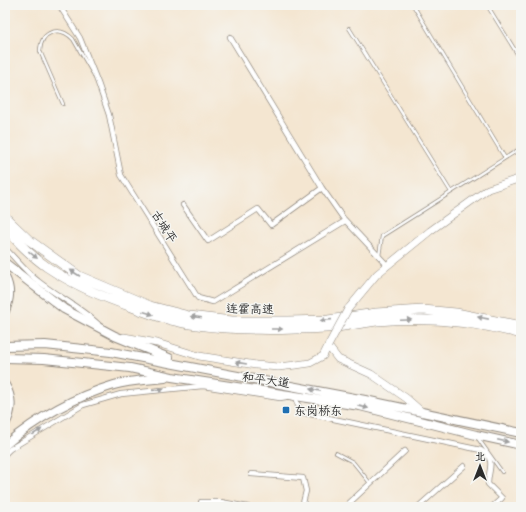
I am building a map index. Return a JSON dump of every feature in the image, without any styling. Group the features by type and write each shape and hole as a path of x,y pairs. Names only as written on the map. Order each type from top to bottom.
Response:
{"highway":[{"name":"连霍高速","path":"5,217 29,240 79,276 150,306 189,316 232,321 328,320 376,313 422,310 456,313 521,326"},
{"name":"连霍高速","path":"5,228 24,248 46,266 73,283 108,299 143,312 189,324 232,329 288,330 329,328 377,321 422,319 457,321 500,328 521,334"},
{"path":"5,263 64,309 115,336 188,366"},
{"path":"5,276 10,293 5,311"},
{"name":"和平大道","path":"5,346 45,345 111,352 365,400 521,433"},
{"name":"和平大道","path":"5,358 44,359 130,368 172,377 360,406 521,445"},
{"path":"6,444 40,419 74,399 117,384 172,377"},
{"path":"5,386 11,400 9,418 5,424"}],"main road":[{"path":"115,336 157,343 199,356 256,365 278,367 310,363 323,356 348,309 373,279 430,231 488,189 521,178"},
{"path":"328,346 338,359 371,374 406,398 422,412"}],"street":[{"name":"古城平","path":"59,5 80,38 98,83 108,115 121,175 198,298 213,302 345,221"},
{"path":"230,38 322,188 345,221 388,266"},
{"path":"183,205 208,242 258,209 271,225 322,188"},
{"path":"5,248 37,280 90,317 105,330"},
{"path":"117,384 121,394"},
{"path":"5,454 10,449 83,405 121,394 202,386 280,398 294,395 299,408 305,414 481,450 490,461 491,466 488,484 502,498 492,507"},
{"path":"345,507 405,451"},
{"path":"418,507 464,466"},
{"path":"251,474 302,478 306,491 302,507"},
{"path":"201,502 221,502 248,507"}],"lane":[{"path":"413,5 505,158"},
{"path":"487,5 521,60"},
{"path":"349,28 451,192"},
{"path":"62,104 40,51 41,45 47,35 52,32 64,32 73,39 98,83"},
{"path":"379,256 382,236 521,148"},
{"path":"510,182 521,182"},
{"path":"476,435 502,472"},
{"path":"336,452 353,462 370,483"}],"place":[{"name":"东岗桥东","path":"286,410"}]}
